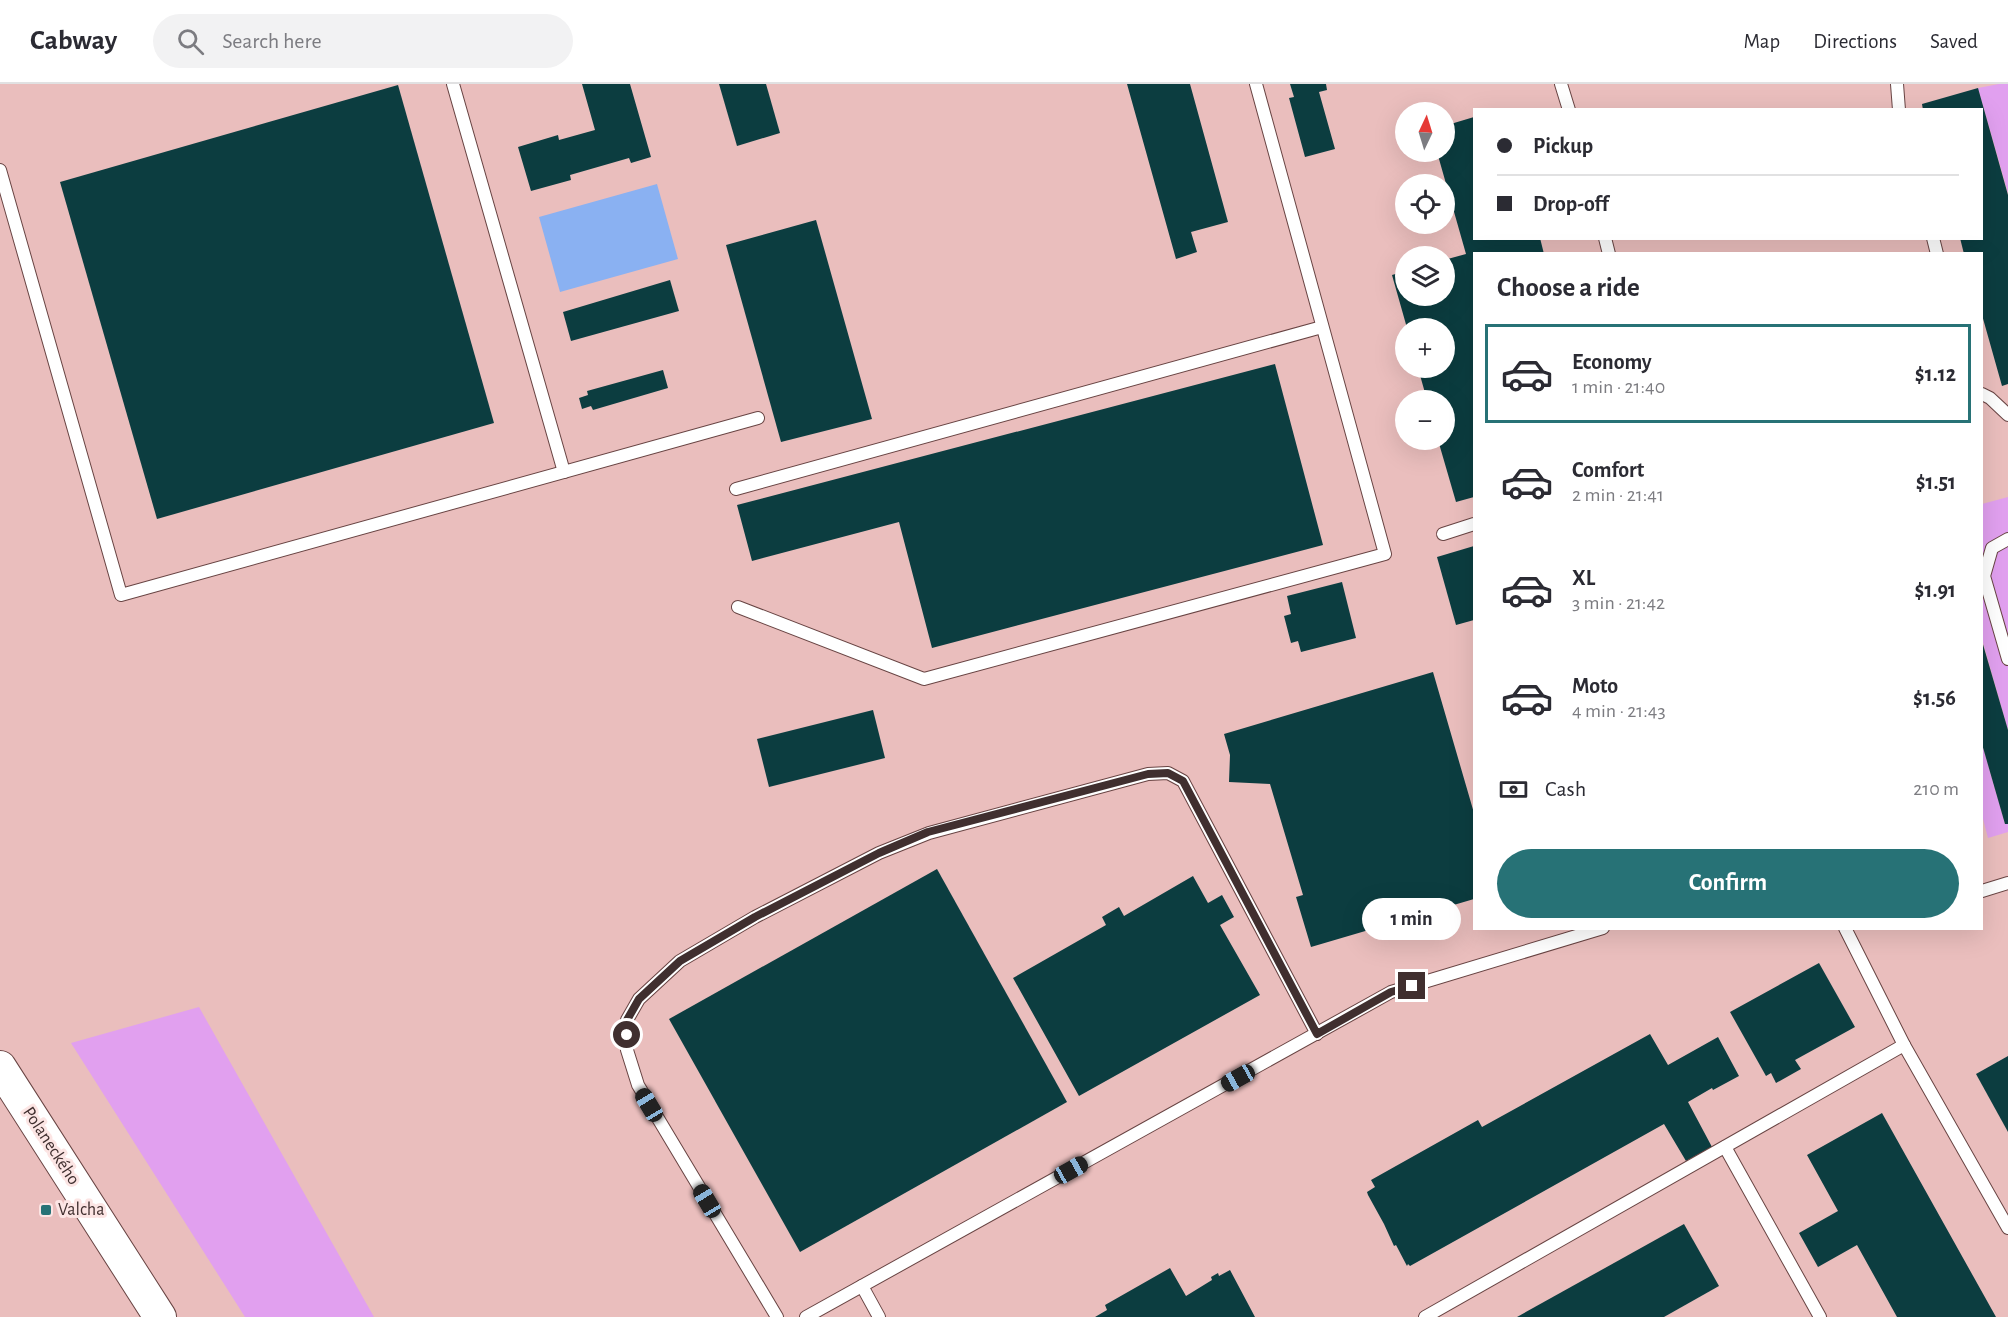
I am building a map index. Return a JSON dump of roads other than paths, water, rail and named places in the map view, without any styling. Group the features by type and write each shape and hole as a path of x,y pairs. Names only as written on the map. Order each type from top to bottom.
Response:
{"street":[{"name":"Polaneckého","path":"0,1067 160,1317"}],"lane":[{"path":"453,84 564,472"},
{"path":"738,607 924,679 1384,554 1256,84"},
{"path":"1561,84 1568,108"},
{"path":"1897,84 1899,108"},
{"path":"0,170 121,595 758,418"},
{"path":"736,489 1322,327"},
{"path":"1983,394 2008,415"},
{"path":"1443,534 1473,524"},
{"path":"2008,538 1992,548 1984,576 2008,659"},
{"path":"777,1317 638,1085 627,1050 627,1020 639,999 680,961 755,917 879,853 928,832 1148,774 1168,773 1183,781 1317,1034"},
{"path":"1983,891 2008,884"},
{"path":"806,1317 1391,992 1596,930"},
{"path":"1846,930 1904,1045 2008,1228"},
{"path":"1425,1317 1904,1045"},
{"path":"1725,1147 1820,1317"},
{"path":"862,1286 879,1317"}],"water":[{"path":"657,184 678,259 560,292 539,217"}],"place":[{"name":"Valcha","path":"46,1210"}]}
